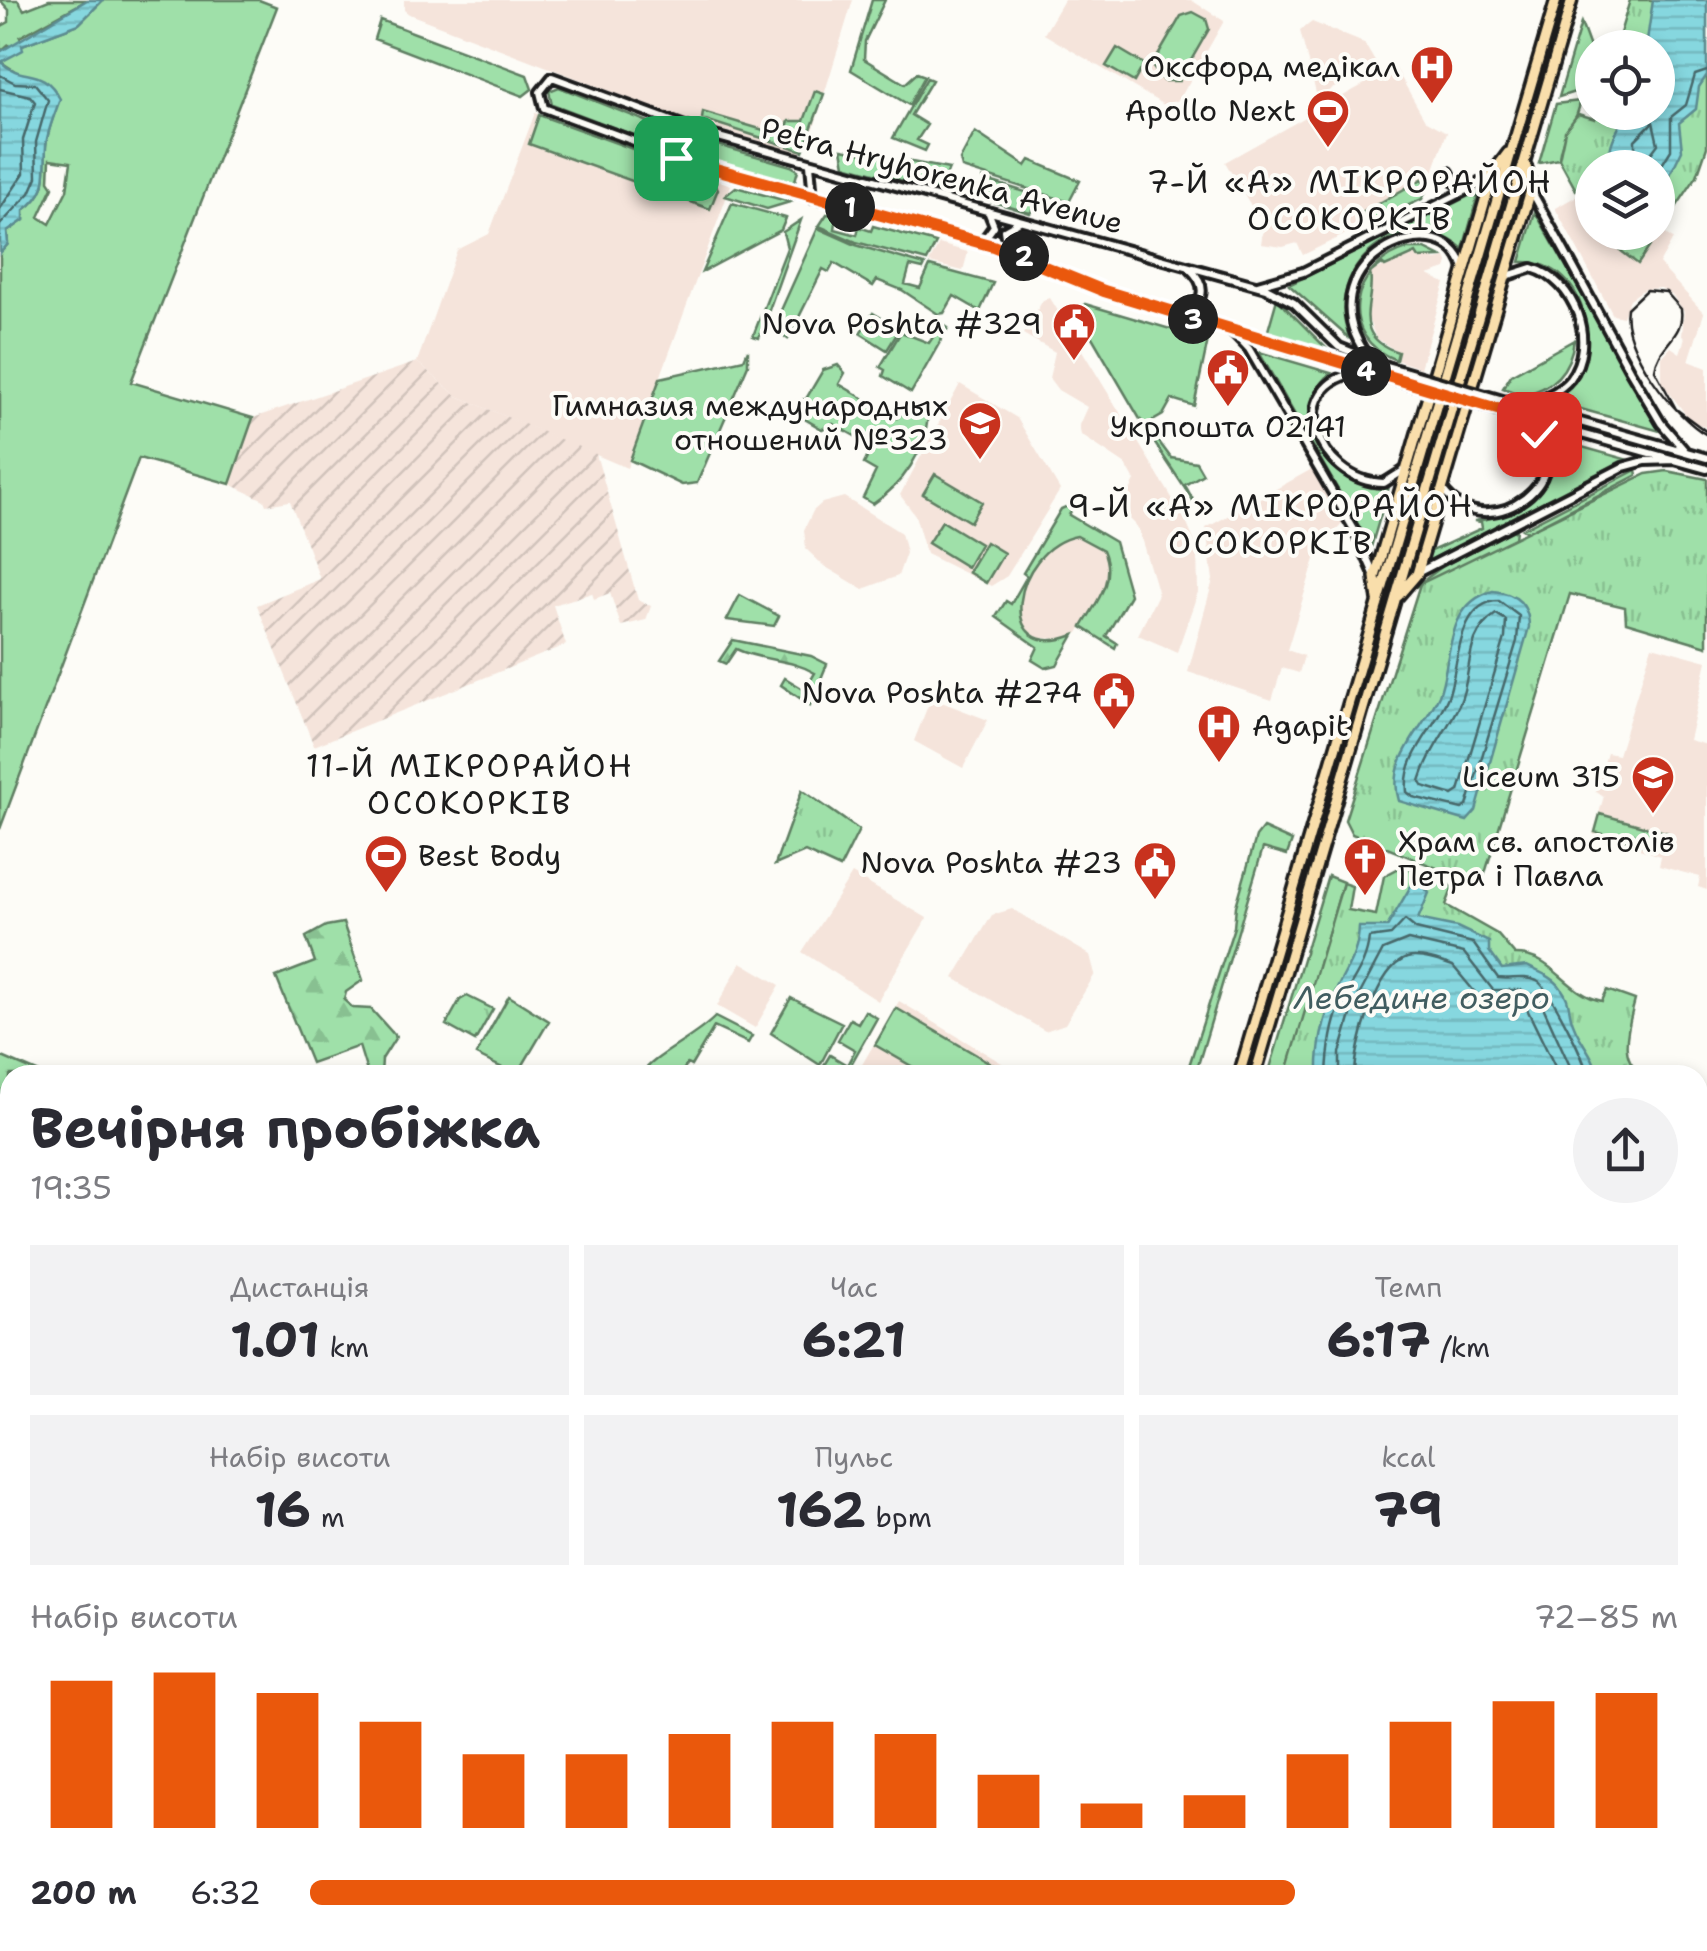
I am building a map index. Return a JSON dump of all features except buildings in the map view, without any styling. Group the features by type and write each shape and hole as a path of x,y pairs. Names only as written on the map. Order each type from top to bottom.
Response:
{"highway":[{"path":"1241,1065 1556,0"},
{"path":"1258,1065 1572,0"},
{"path":"1378,603 1375,577 1464,271 1493,173 1515,139"},
{"path":"1393,606 1417,574 1508,276 1531,190 1525,158"}],"street":[{"name":"Petra Hryhorenka Avenue","path":"1707,458 1372,362 1330,341 1286,297 1257,286 681,126 552,77 540,92 544,108 676,158 982,242 1104,291 1503,412 1707,468"},
{"path":"810,164 813,198"},
{"path":"1449,172 1454,182 1471,188"},
{"path":"1257,286 1303,272 1471,188 1493,173"},
{"path":"1531,190 1630,372 1661,423 1685,452"},
{"path":"982,242 994,226 988,211"},
{"path":"1007,250 1004,230 1021,220"},
{"path":"1372,362 1350,319 1351,289 1362,266 1398,243 1420,239 1439,241 1454,250 1464,271"},
{"path":"1178,314 1196,306 1202,296 1202,282 1188,266"},
{"path":"1508,276 1532,268 1555,277 1568,294 1582,329 1580,354 1572,376 1558,390 1521,406"},
{"path":"1231,330 1259,366 1356,533 1375,577"},
{"path":"1367,371 1336,377 1322,392 1315,415 1323,446 1337,467 1369,483 1394,480 1409,464"},
{"path":"1443,490 1458,507 1475,514 1498,511 1531,494 1544,477 1548,459 1541,436 1524,417"},
{"path":"1417,574 1623,468 1645,461 1676,460"}],"shaded area":[{"path":"404,0 853,0 809,144 800,153 683,119 409,14 404,10"},
{"path":"1064,0 1191,0 1224,21 1179,100 1164,105 1044,34"},
{"path":"1312,22 1364,43 1377,65 1317,97 1300,31"},
{"path":"1395,67 1425,120 1447,132 1425,195 1303,255 1297,243 1283,247 1261,244 1265,217 1256,214 1225,162"},
{"path":"535,113 731,185 627,468 457,396 417,362 457,250 489,234"},
{"path":"1575,197 1575,245 1555,208"},
{"path":"939,244 968,252 963,271 929,263"},
{"path":"1578,250 1620,250 1638,264 1648,250 1667,250 1659,264 1704,313 1689,361 1707,368 1707,428 1690,420 1662,383 1662,357 1671,347 1680,353 1685,338 1684,311 1673,296 1661,288 1644,289 1630,299 1623,317 1613,315"},
{"path":"1417,252 1436,260 1446,258 1448,263 1446,269 1428,275 1445,283 1420,368 1396,360 1398,352 1376,338 1365,311 1369,273"},
{"path":"1050,298 1185,519 1197,548 1198,592 1177,652 1138,635 1158,594 1138,528 1120,510 1135,481 1126,465 1081,435 1079,425 1087,407 1058,390 1049,378 1055,352 1023,334 1043,300"},
{"path":"417,362 457,396 596,454 638,600 651,606 646,620 621,626 610,593 594,599 592,593 553,605 566,645 314,746 257,605 320,579 290,501 266,505 264,500 230,484 253,418"},
{"name":"Гимназия международных отношений №323","path":"960,384 1017,418 1060,490 1007,576 991,586 926,554 915,515 900,495"},
{"path":"1312,469 1343,523 1335,532 1324,530 1287,650 1304,656 1299,673 1282,668 1272,700 1188,672 1213,580 1206,528"},
{"path":"844,497 901,533 906,553 898,576 863,589 824,566 806,549 804,530 813,511 822,503"},
{"path":"1077,535 1103,550 1110,571 1107,584 1078,633 1064,639 1039,638 1027,631 1018,613 1021,590 1044,550 1060,539"},
{"name":"Liceum 315","path":"1652,646 1707,661 1689,740 1707,745 1707,890 1698,887 1700,877 1659,866 1661,856 1593,834 1604,796 1595,792 1607,753 1618,755"},
{"path":"931,698 988,720 963,768 914,741"},
{"path":"852,874 927,918 878,1001 802,952"},
{"path":"1012,909 1090,955 1095,974 1065,1024 1045,1031 954,978 992,915"},
{"path":"741,962 780,985 755,1028 717,1006"},
{"path":"899,1001 1005,1065 862,1065"}],"green space":[{"path":"0,0 18,0 24,10 49,0 87,0 20,37 22,45 79,24 103,0 259,0 277,7 131,382 253,418 230,484 139,458 0,829 0,253 8,244 7,232 24,220 24,210 42,189 47,140 59,99 1,62 9,44 0,52 0,27 9,22 9,10","holes":["50,159 71,162 67,190 50,224 39,217 53,187 49,181"]},
{"path":"872,0 885,0 865,41 864,59 905,84 917,73 925,76 909,105 851,70"},
{"path":"1630,0 1707,0 1707,147 1697,176 1675,209 1675,150 1575,150 1575,188 1559,159 1565,131 1575,118 1575,130 1675,130 1675,30 1621,30"},
{"path":"1193,12 1206,19 1209,29 1179,81 1163,81 1152,66 1181,16"},
{"path":"380,20 527,75 532,89 523,96 374,39"},
{"path":"1575,43 1575,92 1559,97"},
{"path":"1117,48 1144,64 1134,82 1106,66"},
{"path":"927,78 932,80 911,115 927,125 917,140 928,145 925,151 893,138"},
{"path":"559,87 679,134 791,166 798,170 794,184 676,151 552,104 549,91"},
{"path":"815,91 824,94 803,151 702,119 703,112 784,136 789,121 804,121"},
{"path":"1575,102 1575,117 1559,159 1539,163 1556,104"},
{"path":"539,115 713,178 718,189 710,209 529,144"},
{"path":"975,132 1026,166 1030,160 1080,181 1069,202 962,168 960,160"},
{"path":"842,149 949,169 940,191 845,165"},
{"path":"983,179 1045,198 1030,213 990,201"},
{"path":"1422,179 1429,186 1422,199 1369,224 1362,213"},
{"path":"736,187 790,202 767,209 725,196"},
{"path":"1479,191 1463,249 1441,236 1417,232 1394,237 1374,248 1357,266 1347,287 1344,312 1350,339 1289,285"},
{"path":"732,203 786,218 781,230 702,272"},
{"path":"1535,212 1660,431 1552,401 1570,385 1581,365 1586,342 1584,318 1577,296 1564,278 1545,266 1520,262"},
{"path":"827,214 837,216 835,229 857,235 859,227 871,231 873,226 936,243 927,261 856,242 819,226"},
{"path":"801,220 759,338 753,336 787,248 783,232"},
{"path":"818,228 856,245 925,265 923,269 910,266 905,284 920,288 930,266 993,283 980,311 954,296 944,313 938,314 902,290 877,280 873,286 834,263 829,272 823,269 788,339 773,328"},
{"path":"1407,249 1425,249 1441,257 1419,258 1416,253 1385,267 1382,264 1372,272 1388,258"},
{"path":"1620,250 1647,250 1638,264"},
{"path":"1370,274 1369,327 1383,345 1398,352 1396,360 1377,349 1364,335 1358,319 1358,302"},
{"path":"1277,299 1333,355 1267,334"},
{"path":"1085,304 1208,340 1194,406 1172,399 1163,415 1144,426 1078,313"},
{"path":"873,313 900,329 887,350 860,333"},
{"path":"942,324 948,328 911,393 883,376 885,370 880,367 901,332 929,343"},
{"path":"1574,340 1569,361 1551,383 1522,395 1503,388 1511,375"},
{"path":"748,350 748,365 697,483 682,485 630,460 660,378 744,359"},
{"path":"1259,352 1331,373 1317,391 1311,411 1312,431 1331,466 1367,486 1389,487 1371,547"},
{"path":"838,365 845,373 839,384 897,418 907,408 928,416 911,466 873,504 863,498 876,471 864,464 873,446 833,424 822,429 791,411 797,401 806,399 823,370"},
{"path":"1151,431 1171,458 1196,462 1203,474 1185,485 1196,505 1148,433"},
{"path":"1550,438 1625,459 1424,563 1427,553 1482,528 1481,522 1474,521 1507,513 1534,497 1550,472"},
{"path":"1636,470 1637,475 1527,532 1522,529"},
{"path":"1667,471 1707,479 1707,646 1626,622 1625,607 1570,594 1483,880 1474,883 1352,834 1345,820 1420,584 1646,474"},
{"path":"935,474 982,502 970,522 923,494"},
{"path":"1075,503 1069,515 1115,542 1130,595 1106,636 1117,643 1115,648 1082,627 1106,581 1103,550 1077,536 1055,545 1038,561 1026,581 1021,602 1022,620 1031,634 1048,640 1074,635 1057,665 1045,668 1032,660 1038,647 996,617 1006,601 1011,604 1027,576 1023,573 1061,509"},
{"path":"942,521 980,544 967,567 928,543"},
{"path":"1516,529 1515,539 1415,587 1443,566"},
{"path":"986,542 1004,553 986,583 968,572"},
{"path":"740,595 779,616 774,626 727,620"},
{"path":"733,640 811,656 827,664 810,705 781,685 785,678 805,690 815,673 736,649 726,664 719,661"},
{"path":"802,790 859,830 840,868 805,852 775,865"},
{"path":"1600,814 1668,833 1664,851 1632,842 1634,832 1631,841 1595,832"},
{"path":"1263,828 1292,841 1287,855 1263,848 1198,1065 1189,1065 1234,927 1236,906 1256,837"},
{"name":"Лебедине озеро","path":"1403,866 1453,887 1446,905 1497,934 1515,955 1540,961 1589,997 1602,1001 1607,990 1635,1000 1627,1044 1633,1065 1289,1065 1343,883 1352,886 1348,910 1376,915 1384,876"},
{"path":"1328,876 1343,882 1290,1065 1271,1065"},
{"path":"343,923 363,980 346,992 344,1000 353,1008 371,1009 396,1037 382,1065 365,1065 359,1046 311,1063 276,977 315,962 306,937 326,926"},
{"path":"467,996 493,1009 475,1041 446,1025 460,1000"},
{"path":"509,996 549,1021 523,1065 496,1065 476,1055"},
{"path":"791,998 842,1023 820,1065 771,1033"},
{"path":"896,1008 994,1065 910,1065 875,1045"},
{"path":"865,1011 877,1018 851,1065 847,1065 855,1050 838,1040 850,1019 858,1023"},
{"path":"715,1017 752,1036 748,1043 714,1027 692,1065 649,1065 654,1061"},
{"path":"830,1055 847,1065 824,1065"},
{"path":"0,1056 21,1065 0,1065"}],"water":[{"path":"87,0 103,0 79,24 22,45 23,50 1,62 46,81 60,99 47,140 42,189 24,210 24,220 7,232 8,244 0,253 0,52"},
{"path":"1653,0 1707,0 1707,75 1699,87 1696,109 1679,123 1682,150 1675,164 1675,150 1610,150 1617,130 1675,130 1675,30 1649,30"},
{"path":"1493,591 1519,601 1529,627 1476,811 1467,821 1399,801 1396,786 1408,745 1439,695 1458,621 1477,598"},
{"name":"Лебедине озеро","path":"1412,884 1422,885 1429,893 1418,919 1457,927 1489,942 1489,951 1502,969 1527,966 1558,984 1566,995 1573,1025 1595,1065 1318,1065 1324,1024 1354,955 1359,927 1387,927"}],"tram line":[{"path":"1707,432 1676,409 1655,370 1661,353 1679,327 1681,309 1666,292 1646,290 1627,308 1632,341 1666,397 1680,413 1694,426 1707,435"}],"place":[{"name":"Оксфорд медікал","path":"1432,105"},
{"name":"Apollo Next","path":"1328,149"},
{"name":"Nova Poshta #329","path":"1074,362"},
{"name":"Укрпошта 02141","path":"1228,408"},
{"name":"Гимназия международных отношений №323","path":"980,461"},
{"name":"Nova Poshta #274","path":"1114,731"},
{"name":"Agapit","path":"1219,764"},
{"name":"Liceum 315","path":"1653,815"},
{"name":"Best Body","path":"386,894"},
{"name":"Храм св. апостолів Петра і Павла","path":"1365,897"},
{"name":"Nova Poshta #23","path":"1155,901"}],"district":[{"name":"7-Й «А» МІКРОРАЙОН ОСОКОРКІВ","path":"1350,200"},
{"name":"9-Й «А» МІКРОРАЙОН ОСОКОРКІВ","path":"1271,524"},
{"name":"11-Й МІКРОРАЙОН ОСОКОРКІВ","path":"470,784"}],"route":[{"path":"676,158 1007,250 1104,291 1524,417 1539,434"}]}
